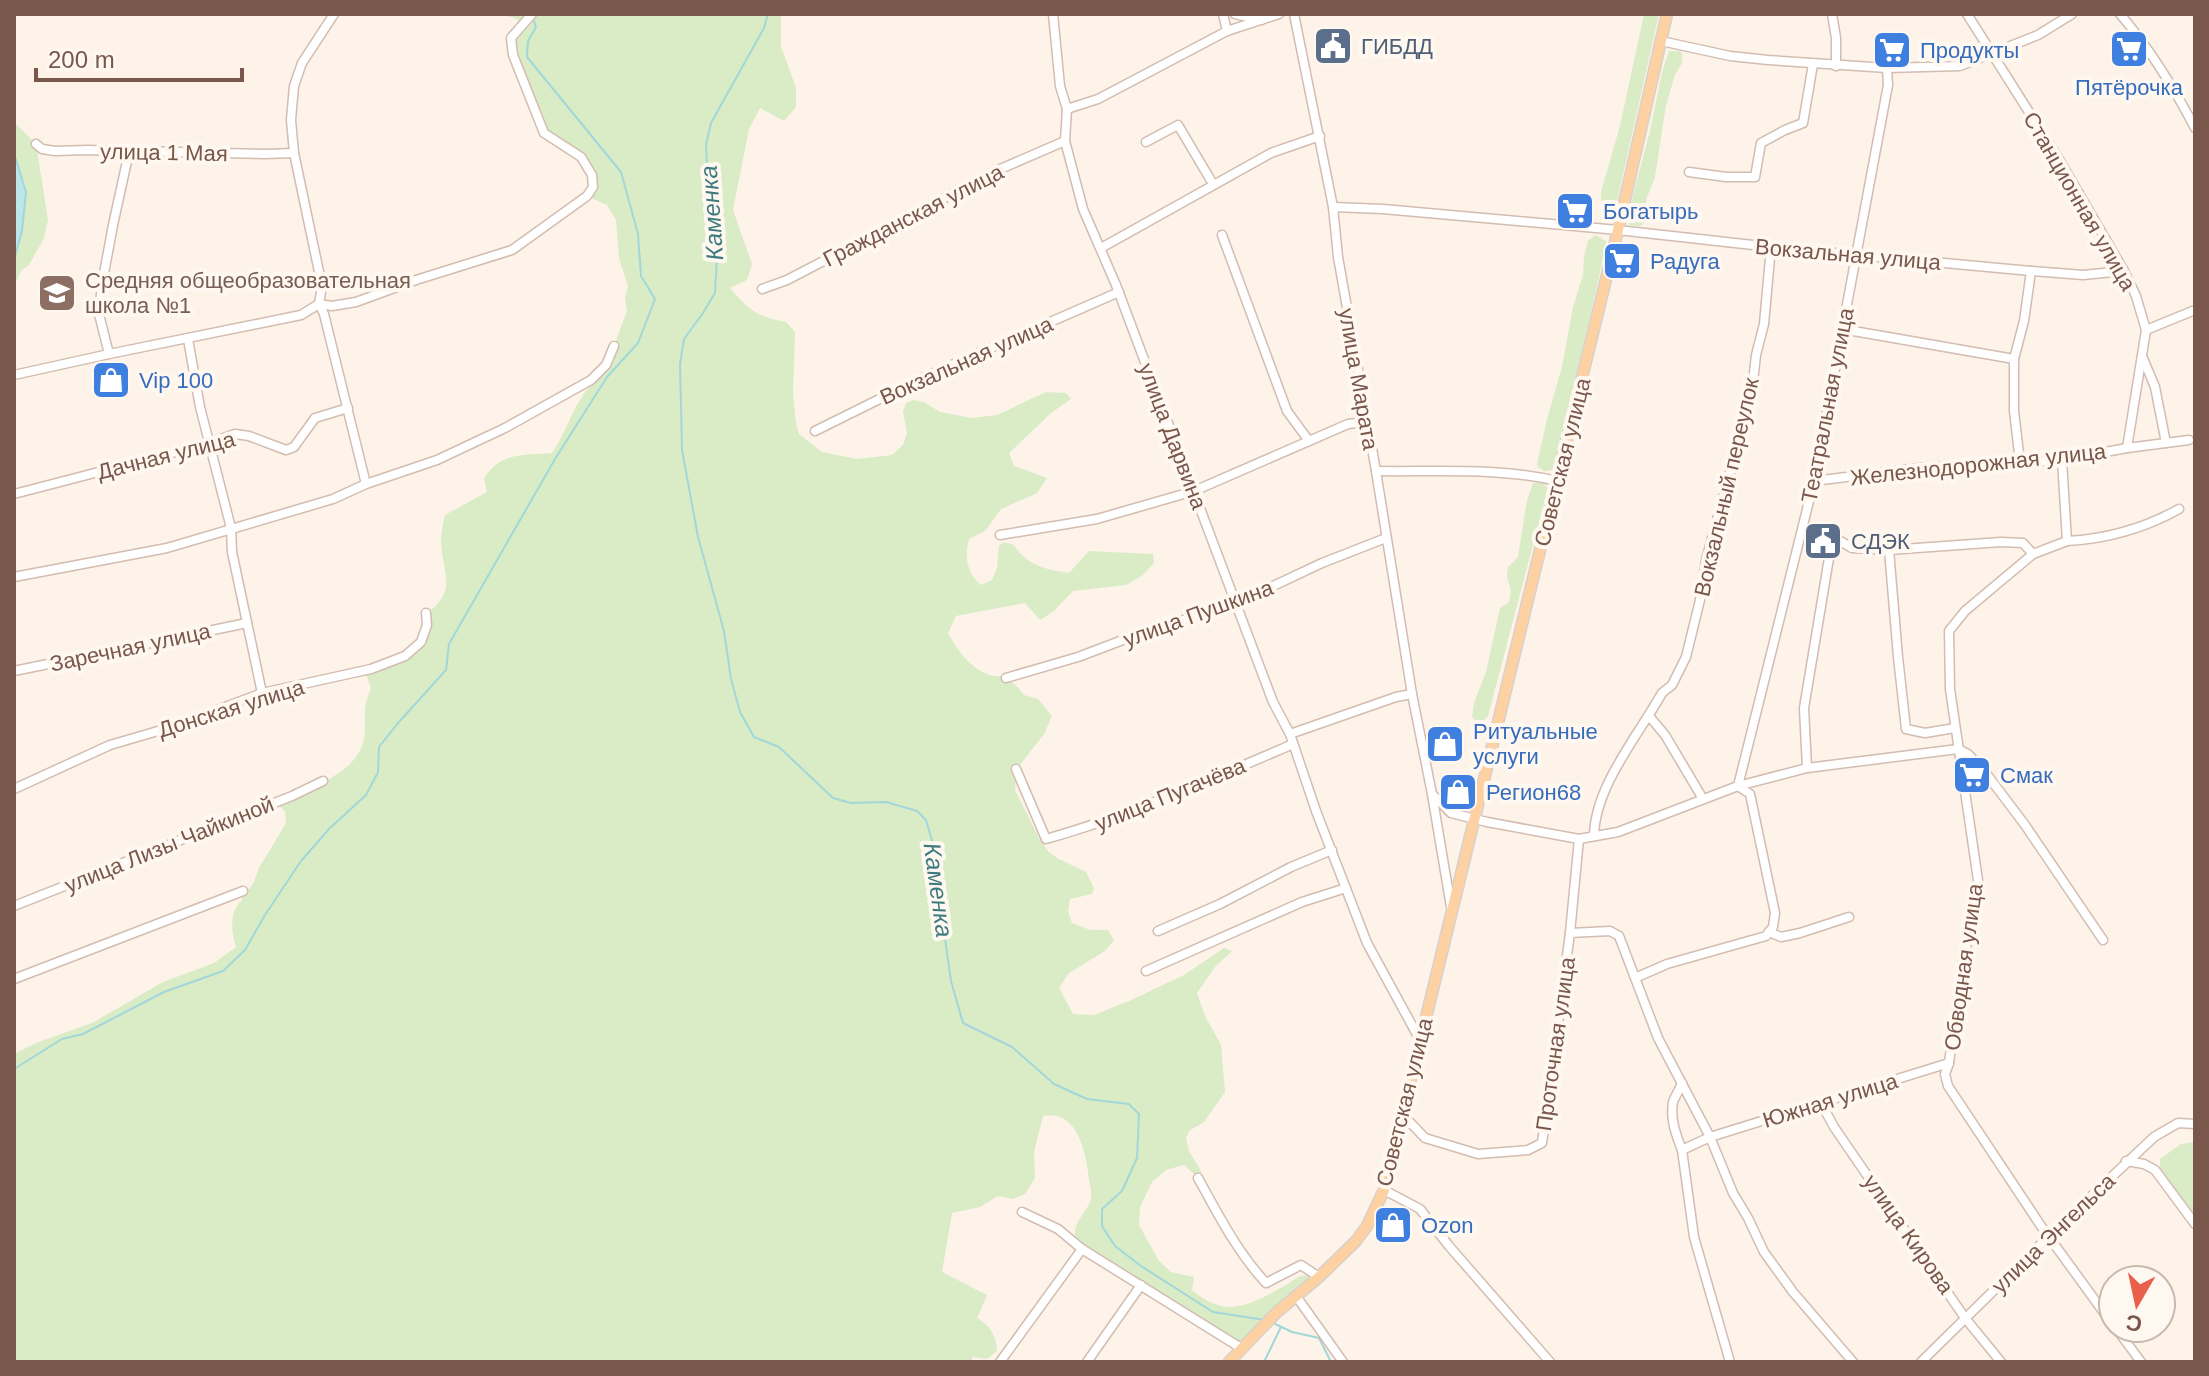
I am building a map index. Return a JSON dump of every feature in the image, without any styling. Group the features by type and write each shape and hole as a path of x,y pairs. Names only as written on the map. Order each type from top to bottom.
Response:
{"main road":[{"name":"Советская улица","path":"1229,1362 1276,1313 1356,1241 1367,1226 1384,1190 1618,230 1667,14"}],"street":[{"path":"334,14 311,46 294,86 291,120 294,153 322,286 319,304 366,484"},
{"path":"15,374 301,315 319,304 332,306 356,302 512,250 587,196 593,187 592,175 581,157 544,133 513,55 511,38 532,14"},
{"name":"улица Дарвина","path":"1053,14 1060,86 1067,109 1065,141 1083,209 1119,292 1273,702 1290,734 1367,943 1420,1040"},
{"path":"1223,14 1227,31"},
{"path":"1235,14 1261,20"},
{"path":"1067,109 1098,99 1227,31 1279,14"},
{"name":"улица Марата","path":"1294,14 1333,207 1338,257 1422,745"},
{"path":"1832,14 1836,66"},
{"name":"Станционная улица","path":"1967,14 2060,161 2136,296 2146,330 2127,448"},
{"path":"1661,41 1730,56 1836,66 1960,66 2038,35 2072,14"},
{"path":"2120,14 2146,45 2195,128"},
{"path":"1689,172 1755,177 1761,143 1803,123 1813,64"},
{"name":"Театральная улица","path":"1738,786 1829,409 1888,85 1887,68"},
{"path":"1146,142 1178,125 1213,184"},
{"path":"1101,248 1271,153 1320,136"},
{"name":"Гражданская улица","path":"762,289 787,280 998,170 1065,141"},
{"name":"улица 1 Мая","path":"36,144 42,149 55,151 294,153"},
{"path":"109,354 99,314 100,299 129,152"},
{"name":"Вокзальная улица","path":"1333,207 1618,230 2031,271 2083,275 2124,271"},
{"path":"1222,235 1287,411 1309,441"},
{"name":"Вокзальный переулок","path":"1594,836 1595,823 1611,778 1662,693 1672,685 1686,657 1706,560 1752,391 1756,355 1764,324 1771,247"},
{"path":"2020,462 2014,411 2014,359 2024,321 2031,271"},
{"name":"Вокзальная улица","path":"815,431 922,378 1119,292"},
{"path":"2146,330 2195,310"},
{"path":"1842,329 2014,359"},
{"path":"188,339 200,407 231,528 232,552 262,693"},
{"path":"14,577 167,548 333,499 366,484 437,460 517,422 591,380 606,365 614,346"},
{"name":"Станционная улица","path":"2142,355 2155,387 2166,443"},
{"name":"Дачная улица","path":"14,494 235,434 286,450 294,447 315,418 348,408"},
{"path":"1000,535 1097,519 1194,491 1348,424 1366,422"},
{"name":"Железнодорожная улица","path":"1814,481 1919,468 2062,460 2189,440"},
{"path":"2062,460 2067,541"},
{"path":"1376,471 1495,472 1529,474 1557,481"},
{"name":"Обводная улица","path":"2097,1302 1948,1086 1945,1074 1962,966 1979,887 1950,689 1949,631 1965,611 2033,554 2067,541 2092,540 2116,534 2168,516 2179,509"},
{"path":"1807,768 1804,708 1830,552 1830,535 1852,548 1889,550 2001,542 2023,543 2033,554"},
{"name":"улица Пушкина","path":"1006,678 1237,603 1322,563 1386,538"},
{"path":"1889,550 1906,729 1925,733 1955,728"},
{"name":"Донская улица","path":"14,789 110,745 175,726 262,693 371,669 405,656 421,642 427,625 426,613"},
{"name":"Заречная улица","path":"14,671 247,623"},
{"path":"1290,734 1412,694"},
{"path":"1649,716 1665,735 1703,799"},
{"name":"улица Пугачёва","path":"1016,769 1046,839 1176,794 1293,744"},
{"name":"Советская улица","path":"1422,745 1451,908"},
{"path":"1432,794 1451,813 1579,839 1618,832 1738,786 1807,768 1958,749 1968,754 1985,772 2103,940"},
{"name":"улица Лизы Чайкиной","path":"14,906 323,781"},
{"path":"1635,978 1667,964 1766,936 1773,927 1775,913 1750,794 1738,786"},
{"name":"Проточная улица","path":"1402,1114 1425,1138 1478,1154 1528,1150 1542,1143 1570,933 1579,839"},
{"path":"1158,931 1332,850"},
{"path":"1146,971 1302,902 1346,888"},
{"path":"15,976 243,891"},
{"path":"1769,932 1781,937 1849,917"},
{"path":"1570,933 1610,931 1619,936 1658,1038 1710,1137 1733,1193 1764,1252 1793,1292 1853,1362"},
{"name":"Южная улица","path":"1682,1150 1710,1137 1949,1063"},
{"path":"1682,1083 1673,1100 1675,1132 1682,1150 1694,1237 1730,1362"},
{"name":"улица Кирова","path":"1821,1103 1834,1127 1965,1318 2001,1362"},
{"name":"улица Энгельса","path":"1921,1362 2126,1161 2154,1137 2178,1123 2195,1124"},
{"path":"2126,1161 2144,1164 2155,1170 2195,1224"},
{"path":"1198,1178 1227,1230 1266,1283 1301,1265 1319,1277"},
{"path":"1384,1190 1420,1209 1550,1362"},
{"path":"1022,1212 1058,1229 1082,1249 1241,1348"},
{"path":"1000,1362 1082,1249"},
{"path":"1087,1362 1141,1285"},
{"path":"1296,1296 1343,1362"},
{"name":"Обводная улица","path":"2128,1344 2141,1362"}],"green space":[{"path":"494,14 781,14 781,46 796,88 796,107 784,121 760,108 749,129 733,210 752,264 747,280 730,288 755,312 786,322 795,332 793,394 796,424 799,434 822,452 857,459 892,455 903,445 907,433 903,412 906,403 914,400 940,412 971,418 997,415 1046,392 1066,393 1071,399 1051,413 1009,453 1014,466 1047,478 1037,493 1001,509 985,531 969,539 967,558 970,570 981,585 992,580 997,568 999,546 1004,542 1014,545 1038,565 1069,573 1089,551 1153,554 1154,563 1143,575 1126,585 1073,591 1054,611 1040,620 1025,603 956,616 948,633 975,667 989,675 1008,679 1024,695 1038,699 1052,716 1044,734 1017,769 1015,790 1048,851 1086,872 1094,888 1092,894 1070,899 1068,911 1072,923 1090,930 1108,930 1114,940 1105,951 1069,973 1059,988 1073,1014 1094,1015 1184,975 1224,948 1232,951 1215,967 1197,993 1221,1045 1225,1092 1204,1122 1189,1131 1186,1138 1189,1151 1202,1173 1198,1178 1184,1165 1166,1170 1152,1182 1140,1207 1139,1225 1159,1261 1171,1272 1194,1277 1192,1290 1216,1304 1227,1307 1248,1304 1300,1276 1319,1277 1241,1348 1082,1249 1075,1234 1077,1223 1088,1207 1091,1188 1082,1146 1078,1135 1065,1119 1043,1116 1034,1152 1035,1178 1025,1194 1013,1199 998,1196 980,1207 952,1213 942,1272 987,1295 977,1318 992,1332 997,1351 987,1359 973,1357 970,1362 14,1362 14,1054 92,1023 163,982 214,963 236,947 232,929 235,910 242,900 243,891 253,884 286,823 285,812 276,802 329,779 352,762 364,738 365,708 371,689 365,670 405,656 421,642 426,613 436,605 446,589 441,541 445,515 487,492 484,478 498,463 514,456 552,453 584,393 608,370 615,358 614,346 627,311 625,298 628,286 619,258 616,220 607,205 587,196 593,187 586,164 544,133 511,38 525,31 526,25 512,17"},
{"path":"1644,14 1659,14 1616,206 1607,211 1601,206 1601,192 1620,126"},
{"path":"1669,51 1680,51 1682,63 1666,105 1655,177 1646,200 1646,222 1640,226 1629,225 1628,214"},
{"path":"14,122 36,144 48,220 44,238 14,286 14,260 22,231 26,192 14,153"},
{"path":"1595,235 1606,241 1598,282 1554,470 1544,471 1537,464 1562,367 1588,241"},
{"path":"1533,483 1543,483 1548,488 1488,716 1480,724 1472,717 1474,703 1486,672 1500,608 1509,602 1508,567 1518,557 1527,500"},
{"path":"2195,1142 2195,1215 2160,1172 2160,1159 2181,1144"}],"water":[{"path":"14,153 26,192 22,231 14,260"}],"waterway":[{"name":"Каменка","path":"768,14 764,28 711,123 706,145 708,185 715,207 718,237 715,293 684,339 680,364 682,450 698,537 724,631 731,679 740,712 754,737 779,747 833,798 851,803 886,802 917,811 926,820 935,851 934,892 951,981 963,1023 1012,1047 1054,1084 1087,1099 1129,1104 1139,1114 1137,1158 1122,1191 1102,1209 1102,1226 1115,1246 1213,1312 1265,1320"},
{"path":"14,1069 62,1039 83,1034 164,992 223,971 245,950 301,861 329,829 366,795 378,772 379,747 446,670 449,644 555,459 607,377 638,343 655,299 641,276 638,234 621,172 527,57 528,41 536,27 533,18"},
{"name":"Каменка","path":"1271,1322 1292,1332 1319,1338 1331,1362"},
{"path":"1264,1362 1281,1327"}],"place":[{"name":"ГИБДД","path":"1333,46"},
{"name":"Пятёрочка","path":"2129,49"},
{"name":"Продукты","path":"1892,50"},
{"name":"Богатырь","path":"1575,211"},
{"name":"Радуга","path":"1622,261"},
{"name":"Средняя общеобразовательная школа №1","path":"57,293"},
{"name":"Vip 100","path":"111,380"},
{"name":"СДЭК","path":"1823,541"},
{"name":"Ритуальные услуги","path":"1445,744"},
{"name":"Смак","path":"1972,775"},
{"name":"Регион68","path":"1458,792"},
{"name":"Ozon","path":"1393,1225"}]}
